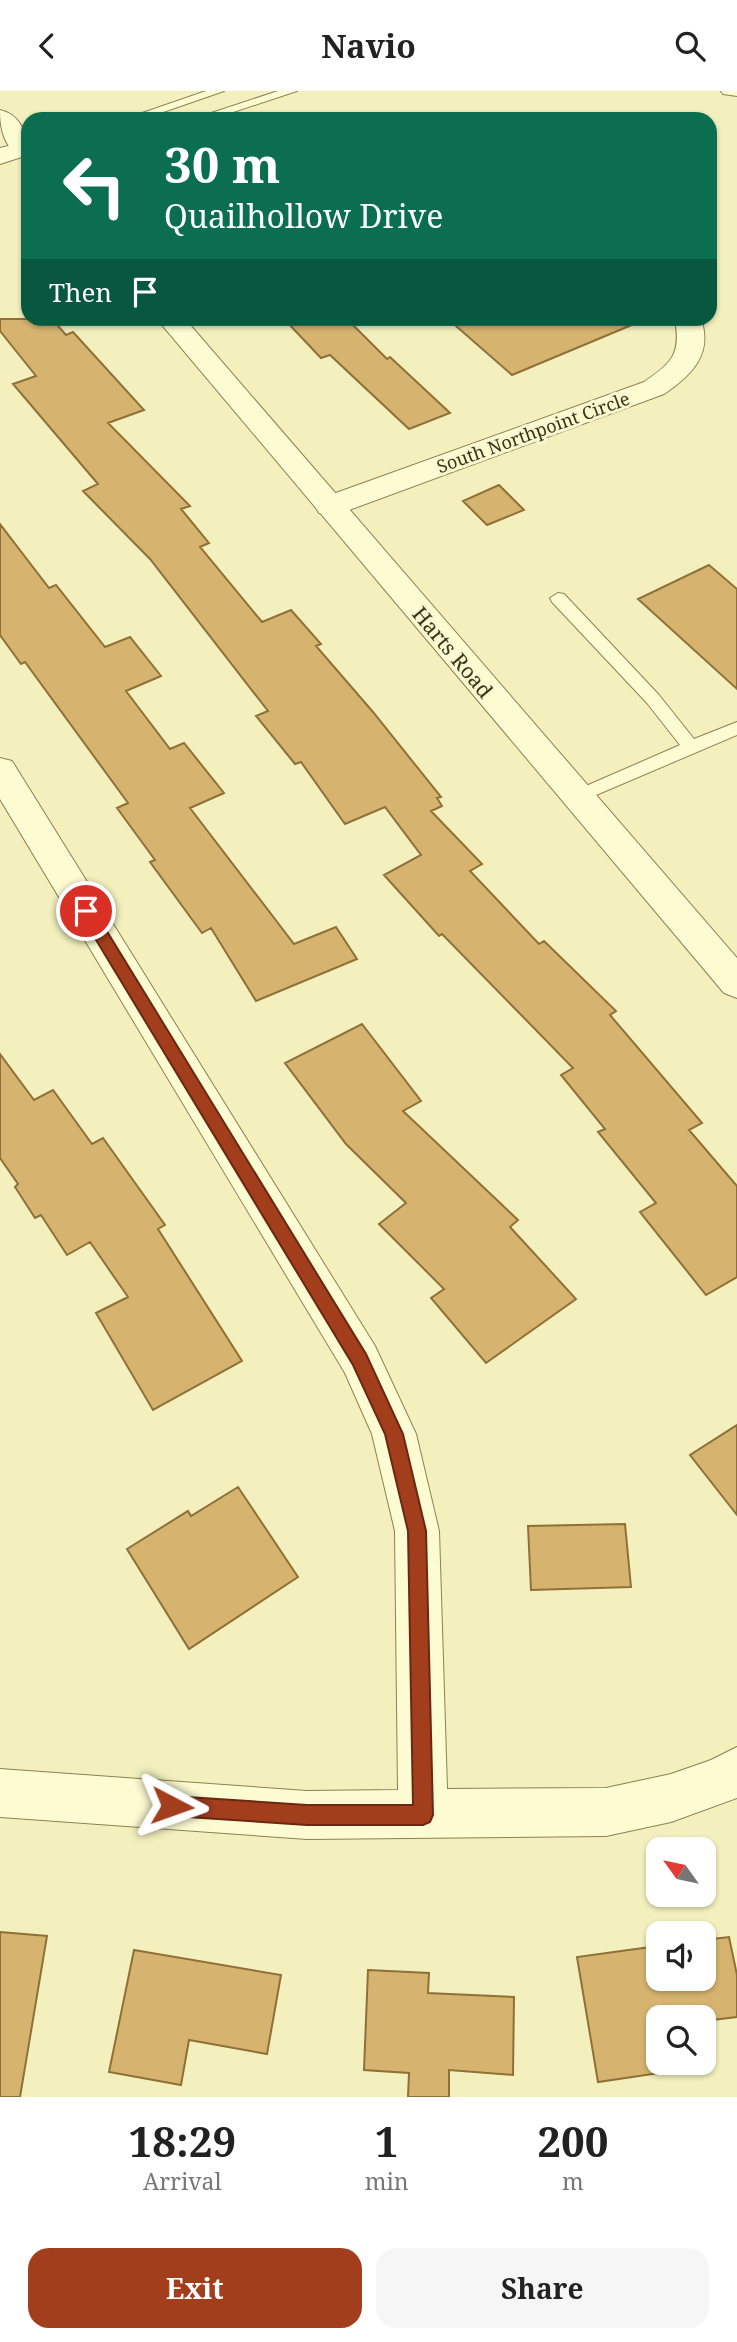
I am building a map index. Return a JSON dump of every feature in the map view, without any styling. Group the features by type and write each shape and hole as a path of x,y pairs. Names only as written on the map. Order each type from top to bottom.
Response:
{"street":[{"path":"0,117 21,142"},
{"path":"0,156 21,151"},
{"name":"Harts Road","path":"177,326 737,983"},
{"name":"South Northpoint Circle","path":"330,506 654,388 676,373 690,355 694,334 691,326"},
{"path":"0,770 360,1360 394,1434 417,1531 423,1815"},
{"path":"0,1793 307,1815 606,1812 671,1798 724,1779 737,1771"}],"lane":[{"path":"153,112 218,91"},
{"path":"222,112 291,91"},
{"path":"727,91 737,92"},
{"path":"558,598 653,699 691,747"},
{"path":"576,797 737,728"}],"building":[{"path":"0,319 21,319 21,326 58,326 66,335 73,332 144,410 108,423 190,506 181,509 209,543 200,547 262,622 291,610 321,644 316,646 441,797 437,798 442,806 431,811 482,864 470,871 539,944 544,941 616,1011 610,1015 702,1123 689,1130 737,1186 737,1277 706,1295 640,1212 656,1203 598,1132 605,1129 561,1075 573,1068 442,934 439,936 384,875 421,855 385,807 345,824 301,762 295,764 256,716 268,711 150,559 83,491 98,484 13,384 36,376 0,331"},
{"path":"291,326 354,326 387,359 390,357 450,413 409,429 330,355 321,358"},
{"path":"456,326 629,326 512,375"},
{"path":"499,485 524,510 487,525 463,501"},
{"path":"0,524 49,588 56,585 105,647 130,637 161,676 126,691 170,749 184,743 224,793 190,808 294,944 336,927 357,959 256,1001 211,928 202,933 150,862 155,860 117,808 128,803 25,662 21,664 0,635"},
{"path":"709,565 737,589 737,689 638,599"},
{"path":"362,1024 421,1101 403,1111 518,1220 510,1227 576,1299 486,1363 431,1298 444,1289 379,1224 406,1203 346,1144 285,1063"},
{"path":"0,1054 34,1100 53,1090 92,1144 103,1138 165,1225 158,1229 242,1361 153,1410 96,1313 128,1297 90,1242 67,1255 41,1215 35,1218 15,1187 18,1184 0,1158"},
{"path":"737,1425 737,1515 690,1455"},
{"path":"238,1487 298,1577 189,1649 127,1549 188,1511 191,1516"},
{"path":"625,1524 631,1587 531,1590 528,1526"},
{"path":"0,1932 47,1936 20,2097 0,2097"},
{"path":"729,1937 737,1975 737,2017 716,2020 716,2005 646,2005 646,2075 598,2082 577,1957 646,1948 646,1991 716,1991 716,1939"},
{"path":"134,1950 281,1975 267,2054 189,2040 181,2085 109,2072"},
{"path":"368,1970 429,1973 428,1993 514,1997 513,2075 449,2070 449,2097 408,2097 409,2073 364,2070"}],"route":[{"path":"86,911 360,1360 394,1434 417,1531 423,1815 307,1815 172,1806"}]}
